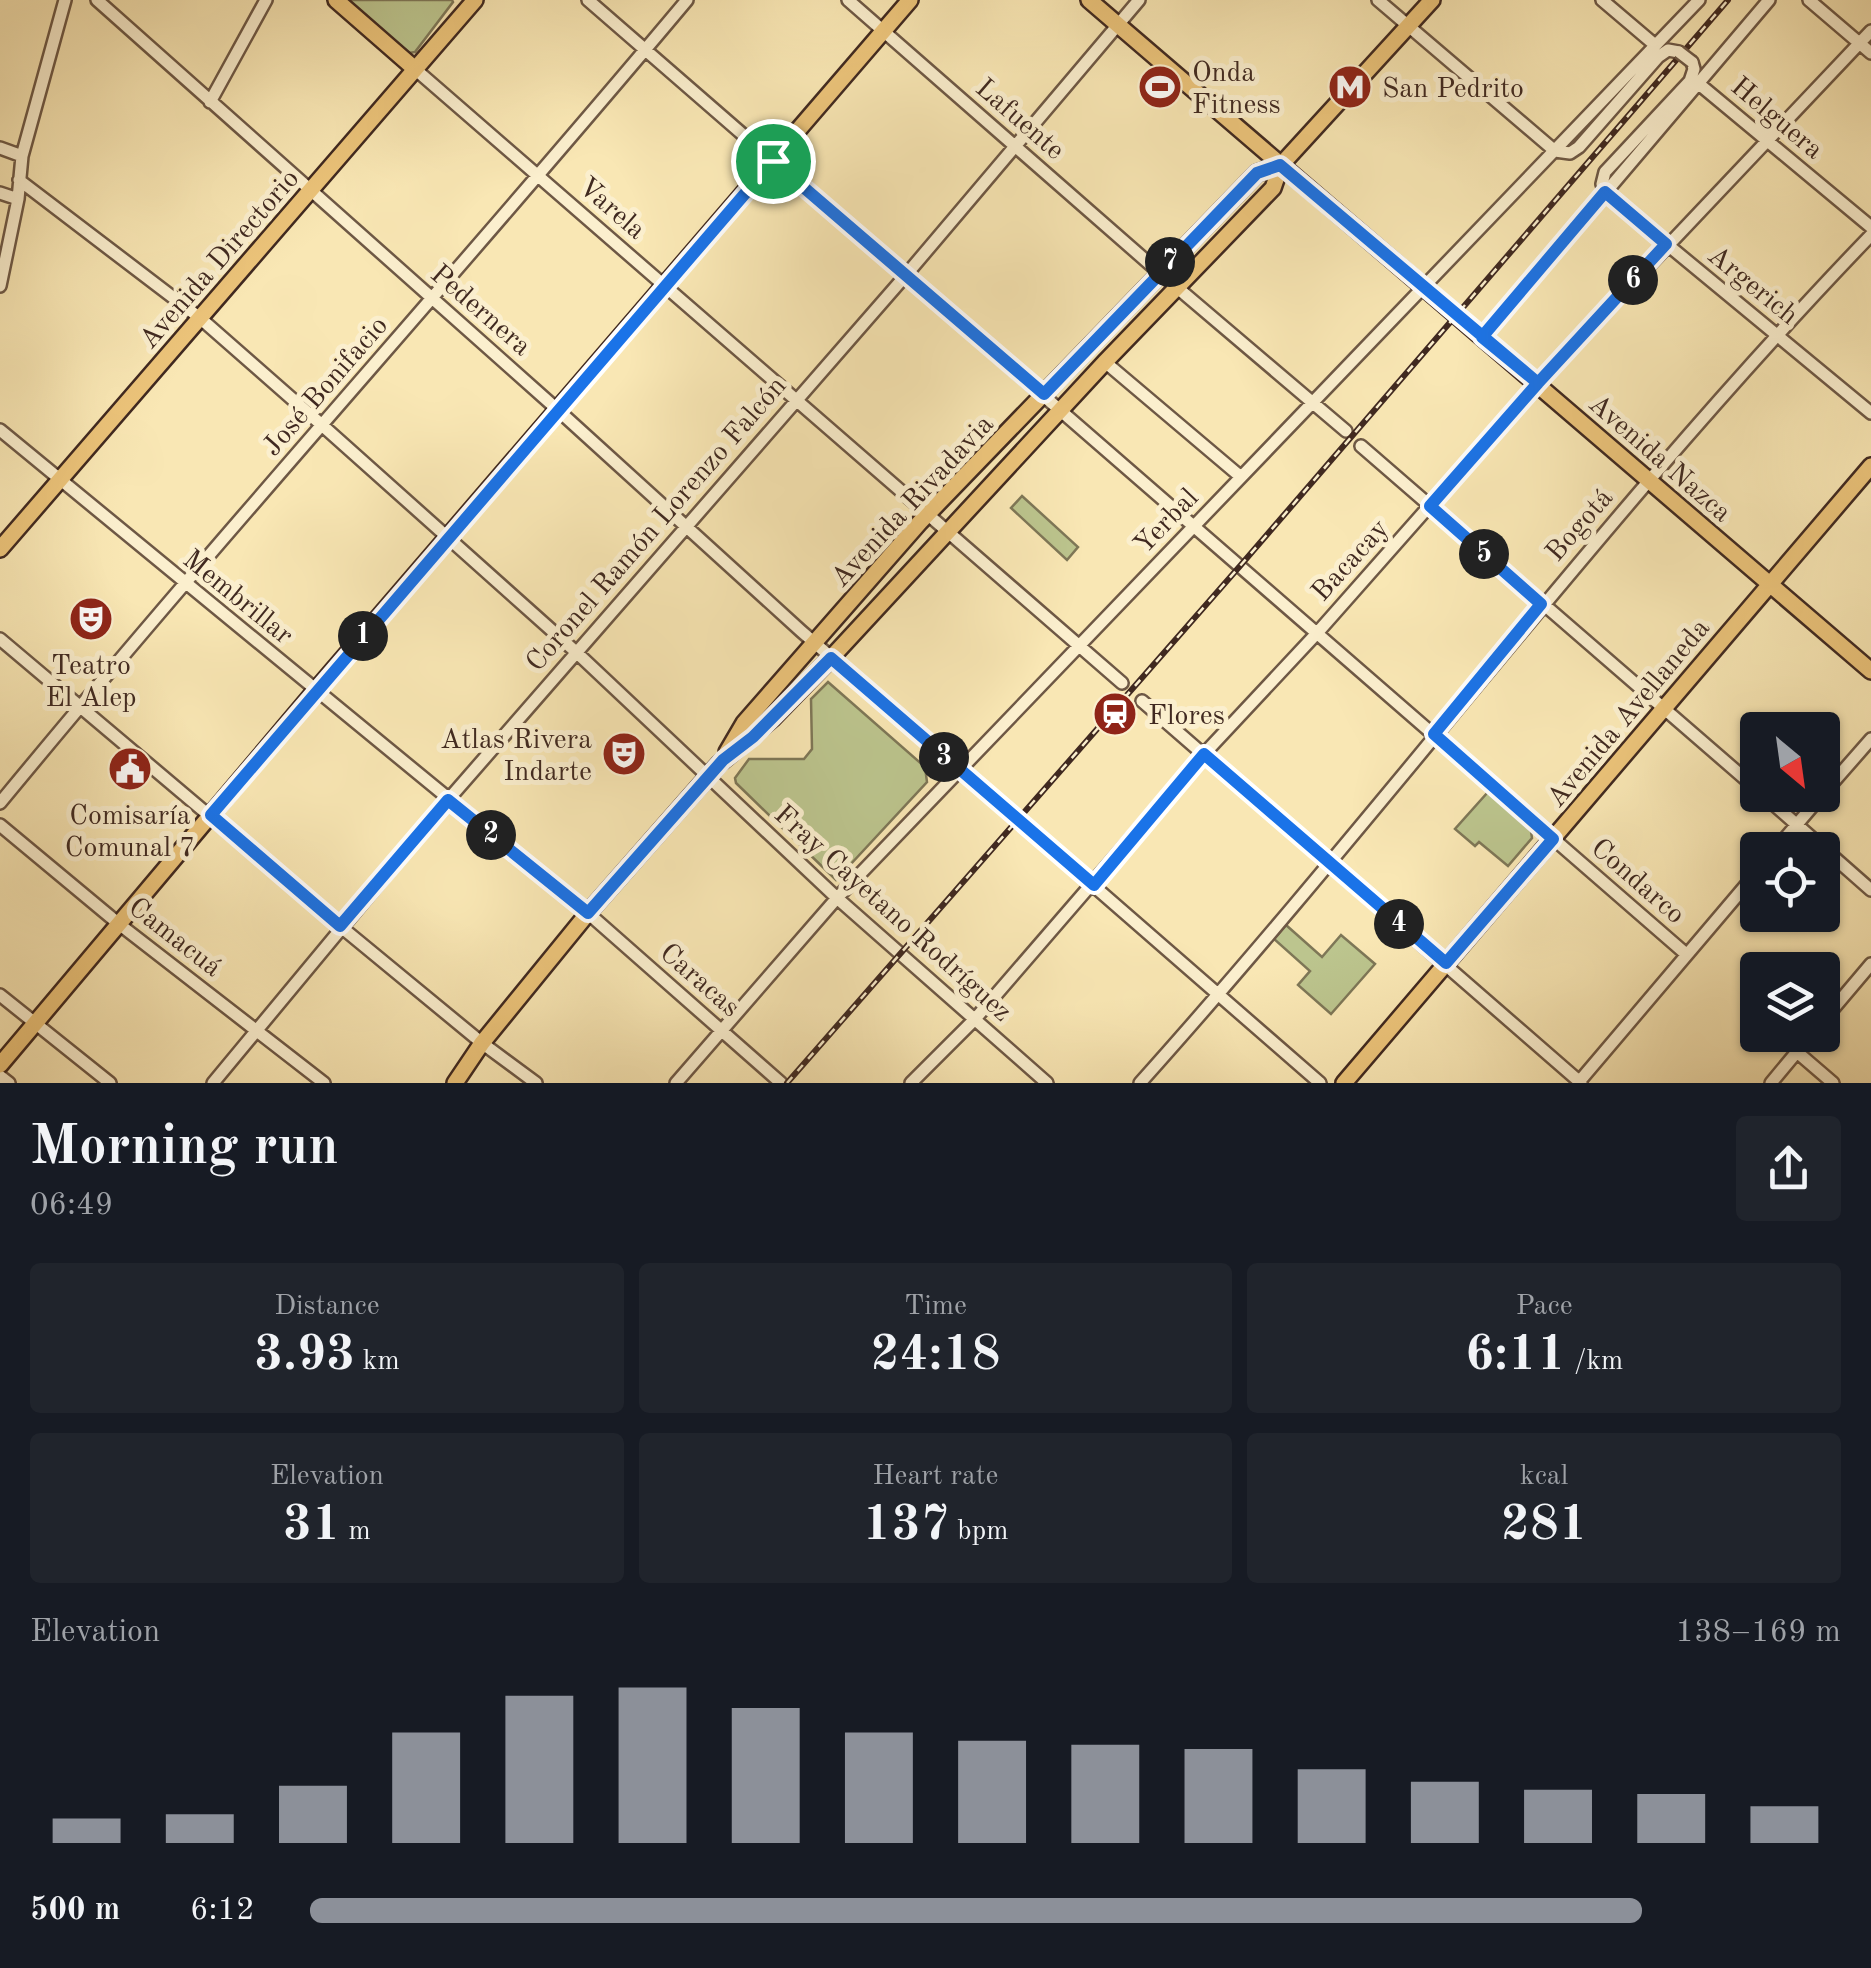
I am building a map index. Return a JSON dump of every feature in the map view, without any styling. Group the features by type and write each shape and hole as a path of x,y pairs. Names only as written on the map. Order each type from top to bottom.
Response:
{"main road":[{"name":"Varela","path":"336,0 415,70"},
{"path":"0,1065 316,690 910,0"},
{"name":"Avenida Nazca","path":"1089,0 1871,672"},
{"name":"Avenida Rivadavia","path":"455,1083 482,1043 588,913 723,760 753,737 831,658 1273,188 1280,165 1432,0"},
{"name":"Avenida Directorio","path":"0,549 472,1"},
{"name":"Avenida Rivadavia","path":"723,760 744,723 928,515 1257,173 1280,165"},
{"name":"Avenida Avellaneda","path":"1344,1083 1871,466"}],"street":[{"path":"1,280 5,237 18,200 22,156 66,0"},
{"name":"Pedernera","path":"98,0 815,644 1320,1083"},
{"path":"210,102 266,0"},
{"name":"Condarco","path":"588,0 1686,954"},
{"name":"José Bonifacio","path":"0,803 687,0"},
{"name":"Lafuente","path":"848,0 1346,431"},
{"name":"Coronel Ramón Lorenzo Falcón","path":"213,1083 340,926 1139,0"},
{"path":"1378,0 1556,151 1570,153 1579,147 1668,50 1679,52 1692,62 1690,81 1605,172 1605,192"},
{"path":"1602,0 1655,45"},
{"name":"Yerbal","path":"676,1083 836,898 1699,0"},
{"path":"1482,337 1770,0"},
{"path":"1809,0 1871,53"},
{"name":"Bacacay","path":"911,1083 975,1019 1204,754 1318,632 1538,383 1871,31"},
{"name":"Varela","path":"415,70 1122,683"},
{"name":"Helguera","path":"1700,84 1871,231"},
{"path":"0,148 22,156"},
{"name":"Fray Cayetano Rodríguez","path":"19,180 200,318 323,426 576,652 836,898 1047,1083"},
{"name":"Argerich","path":"1605,192 1871,414"},
{"path":"0,193 18,200"},
{"name":"Bogotá","path":"1140,1083 1329,864 1541,604 1871,231"},
{"path":"1106,362 1241,477"},
{"name":"Membrillar","path":"0,430 588,913"},
{"path":"1361,446 1740,776"},
{"path":"0,639 340,926 536,1083"},
{"path":"1142,701 1579,1082 1740,892"},
{"path":"1840,774 1871,739"},
{"path":"1783,812 1871,890"},
{"path":"1790,832 1807,812"},
{"name":"Camacuá","path":"0,825 119,924 324,1083"},
{"name":"Caracas","path":"588,913 782,1083"},
{"path":"1840,1001 1871,964"},
{"path":"0,995 110,1083"},
{"path":"1771,1083 1797,1052 1833,1083"},
{"path":"0,1076 9,1083"}],"green space":[{"path":"346,0 453,2 415,52 409,53"},
{"path":"1022,496 1078,547 1067,560 1011,508"},
{"path":"828,682 925,767 927,782 836,880 735,778 749,759 804,759 812,749 811,699"},
{"path":"1488,792 1531,831 1532,838 1508,866 1479,842 1475,846 1455,829"},
{"path":"1286,925 1322,957 1341,935 1375,964 1331,1014 1298,985 1310,971 1274,939"}],"railway":[{"path":"787,1083 1728,0"}],"place":[{"name":"Onda Fitness","path":"1160,87"},
{"name":"San Pedrito","path":"1350,87"},
{"name":"Teatro El Alep","path":"91,619"},
{"name":"Flores","path":"1115,714"},
{"name":"Atlas Rivera Indarte","path":"624,754"},
{"name":"Comisaría Comunal 7","path":"130,769"}],"route":[{"path":"773,161 211,815 340,926 448,800 588,913 723,760 753,737 831,658 1094,885 1204,754 1446,963 1553,839 1434,734 1541,604 1430,506 1538,383 1482,337 1605,192 1666,244 1538,383 1482,337 1280,165 1266,168 1044,394 773,161"}]}
